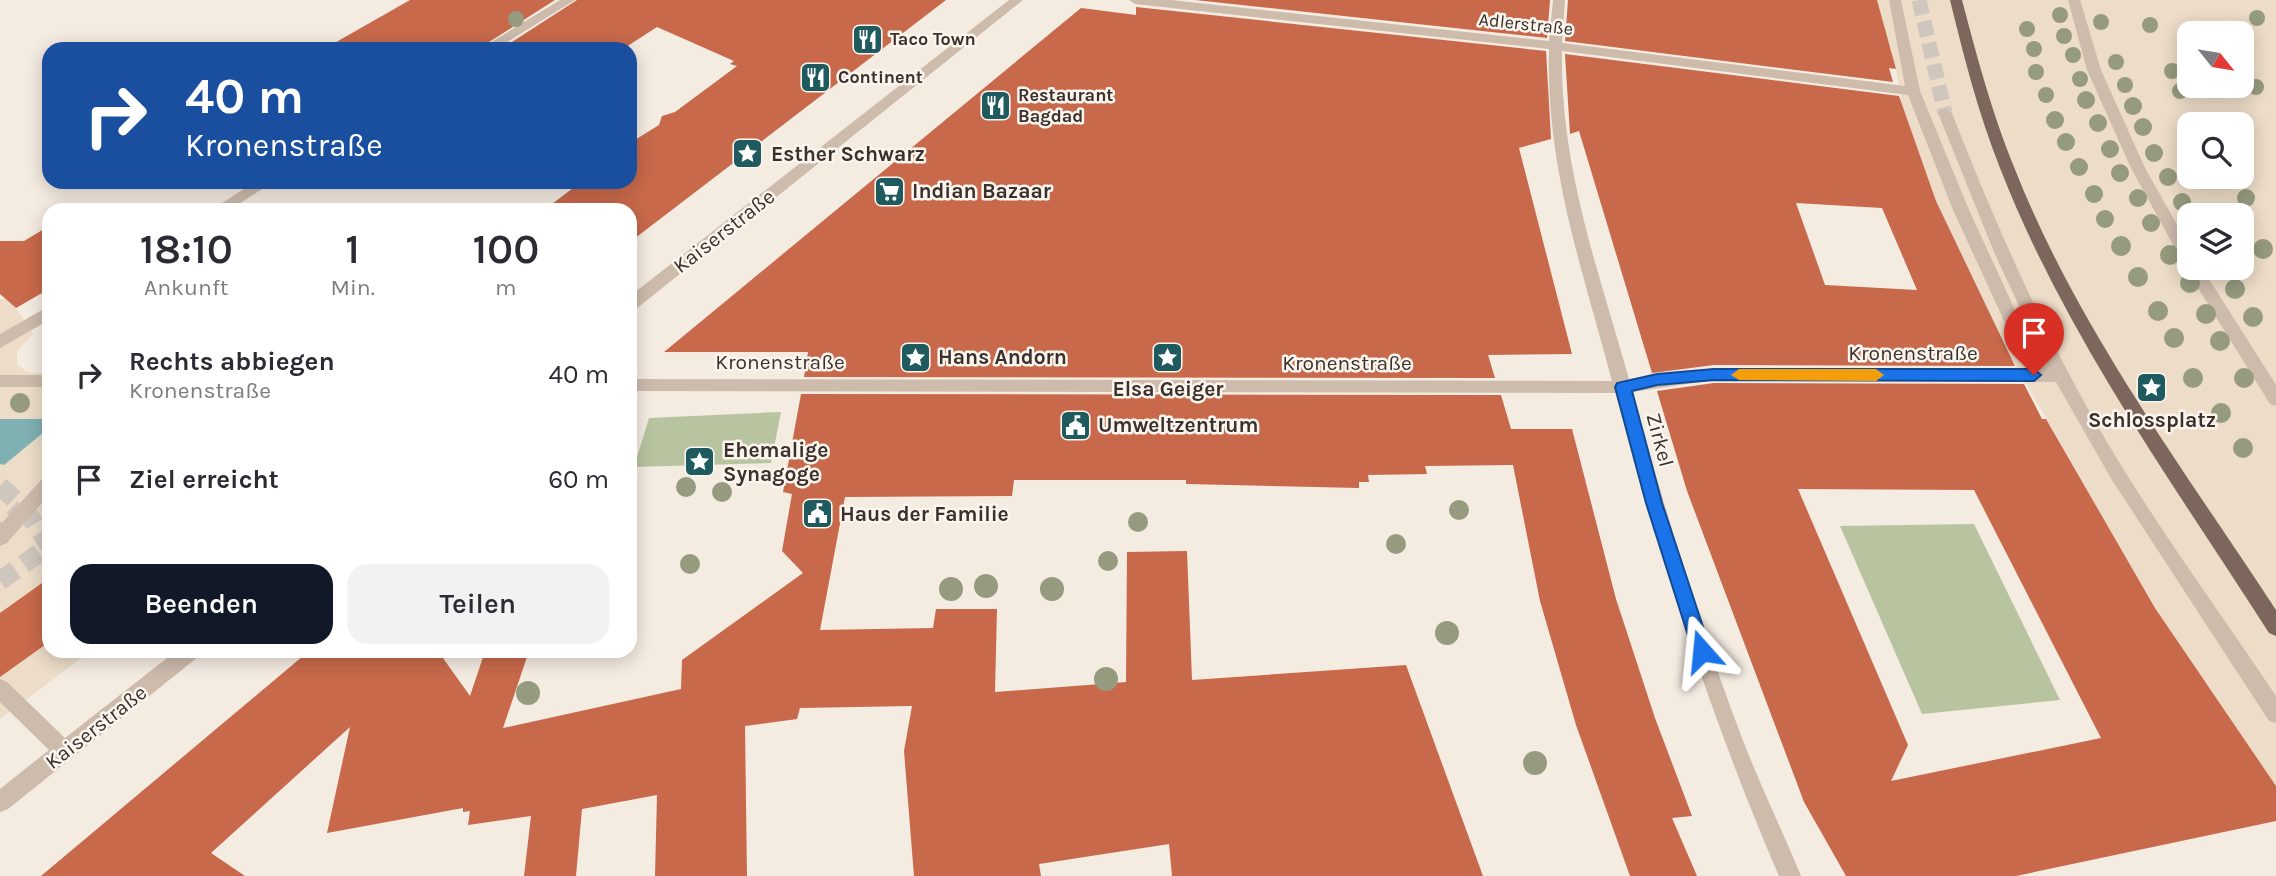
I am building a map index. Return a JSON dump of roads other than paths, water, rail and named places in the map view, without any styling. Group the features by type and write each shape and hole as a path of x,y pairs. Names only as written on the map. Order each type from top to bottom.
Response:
{"main road":[{"path":"1956,0 1964,44 1988,122 2013,183 2066,293 2113,372 2276,627"}],"street":[{"path":"499,42 569,0"},
{"name":"Kaiserstraße","path":"637,299 1017,0"},
{"name":"Adlerstraße","path":"1135,0 1553,46 1913,91"},
{"name":"Zirkel","path":"1559,0 1553,46 1562,163 1588,273 1623,387 1654,503 1724,718 1790,876"},
{"path":"1895,0 1913,91 1961,210 2026,351 2063,376"},
{"path":"2074,0 2094,70 2138,168 2177,238"},
{"path":"1945,113 1994,236 2063,376 2117,473 2276,714"},
{"path":"231,203 254,189"},
{"path":"2202,280 2276,399"},
{"path":"0,342 42,316"},
{"name":"Kronenstraße","path":"637,385 1623,387 1657,380 1714,374 2063,376"},
{"path":"0,381 42,381"},
{"path":"0,538 42,492"},
{"name":"Kaiserstraße","path":"0,802 182,658"},
{"path":"0,688 64,751"}],"water":[{"path":"0,419 42,419 42,434 4,465 0,464"}],"tunnel":[{"path":"1919,0 1945,113"},
{"path":"0,486 24,508"},
{"path":"0,534 24,508"},
{"path":"24,508 42,535"},
{"path":"0,581 42,551"}],"place":[{"name":"Taco Town","path":"867,39"},
{"name":"Continent","path":"815,77"},
{"name":"Restaurant Bagdad","path":"995,105"},
{"name":"Esther Schwarz","path":"748,154"},
{"name":"Indian Bazaar","path":"889,191"},
{"name":"Hans Andorn","path":"915,357"},
{"name":"Elsa Geiger","path":"1168,357"},
{"name":"Schlossplatz","path":"2152,388"},
{"name":"Umweltzentrum","path":"1075,425"},
{"name":"Ehemalige Synagoge","path":"700,462"},
{"name":"Haus der Familie","path":"817,514"}]}
